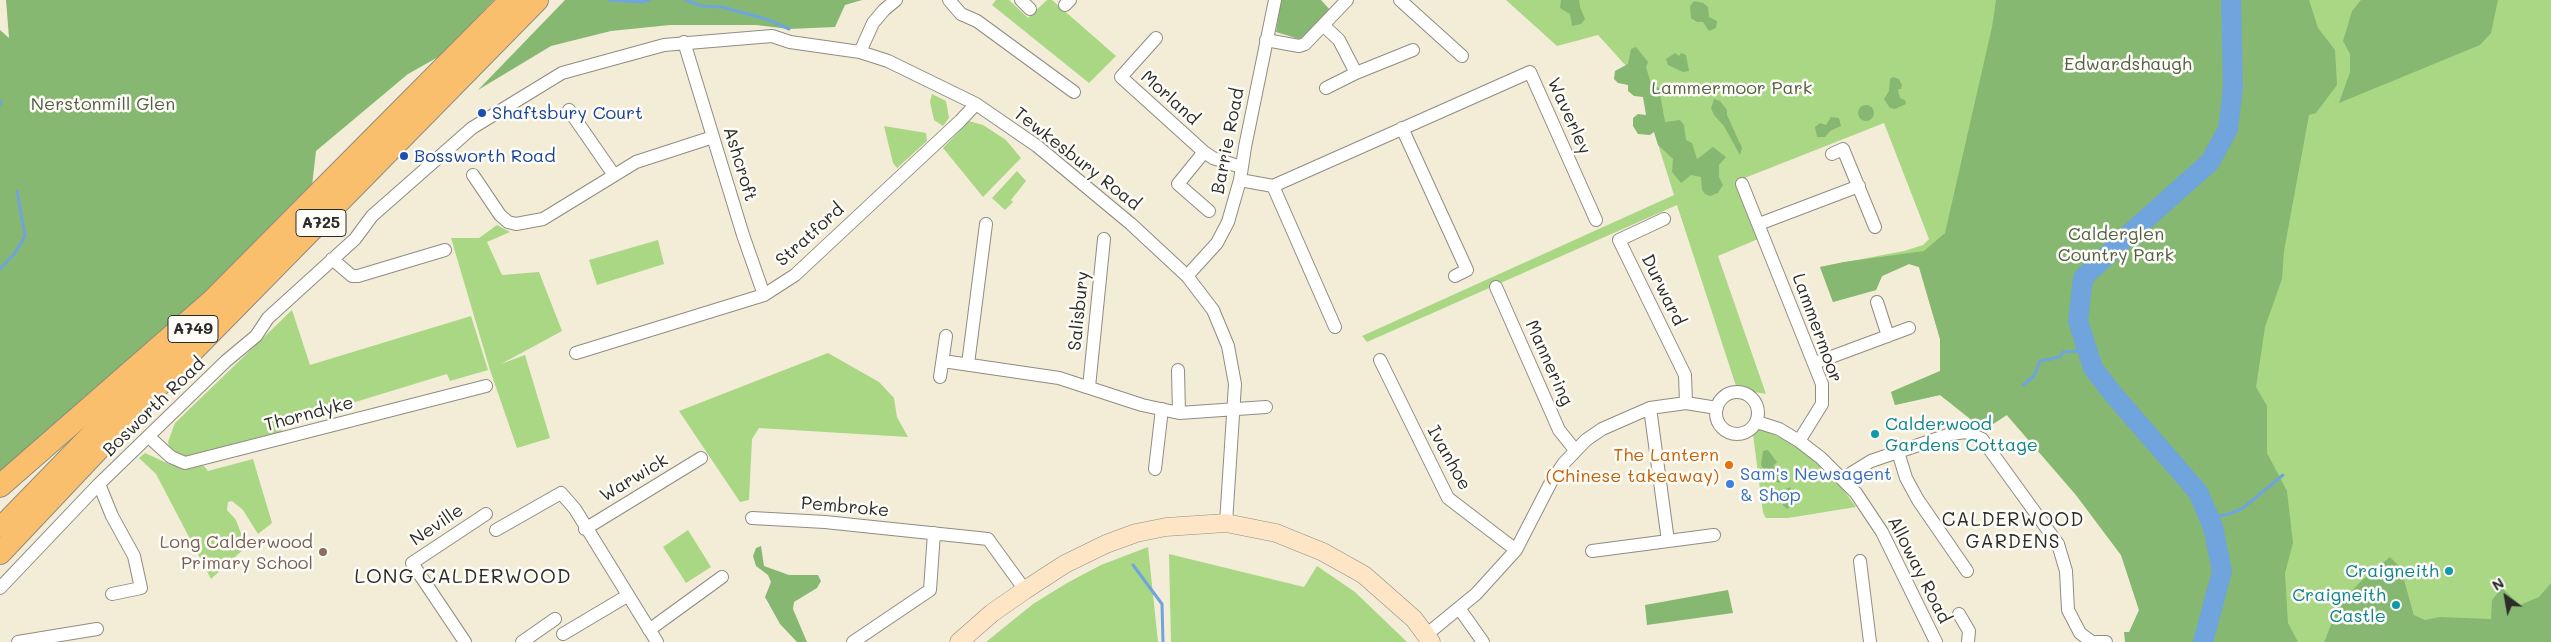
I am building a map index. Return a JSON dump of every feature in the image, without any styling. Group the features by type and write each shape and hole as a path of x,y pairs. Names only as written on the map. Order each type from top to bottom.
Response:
{"highway":[{"name":"A725","path":"0,486 212,301 511,0"},
{"name":"A725","path":"0,553 154,390 537,0"}],"main road":[{"name":"A749","path":"0,527 326,193 384,129"},
{"path":"0,543 154,390"}],"street":[{"path":"860,52 873,23 896,0"},
{"path":"949,0 962,14 977,21 1074,92"},
{"name":"Barrie Road","path":"1187,276 1223,234 1241,174 1275,0"},
{"path":"1266,40 1299,46 1311,39 1347,0"},
{"path":"1400,0 1462,56"},
{"path":"1323,25 1339,40 1356,73"},
{"name":"Tewkesbury Road","path":"684,42 772,36 790,42 860,52 924,77 976,104 1036,146 1131,224 1187,276 1213,310 1228,346 1235,384 1226,523"},
{"name":"Morland","path":"1156,38 1121,77 1204,152 1241,174"},
{"name":"Ashcroft","path":"684,42 764,295"},
{"name":"Bosworth Road","path":"0,588 99,484 226,361 256,336 268,318 355,239 372,216 472,128 508,104 532,93 562,73 630,53 684,42"},
{"path":"1326,88 1356,73 1413,50"},
{"name":"Waverley","path":"1273,186 1530,72 1596,220"},
{"name":"Stratford","path":"576,353 764,295 795,275 976,104"},
{"path":"570,110 614,175"},
{"path":"1402,128 1467,270 1455,276"},
{"path":"474,175 500,215 508,222 516,224 543,219 636,162 713,137"},
{"path":"1832,154 1843,149 1875,227"},
{"path":"1204,152 1178,184 1209,210"},
{"path":"1241,174 1273,186 1335,327"},
{"name":"Lammermoor","path":"1742,184 1822,384 1822,404 1799,441"},
{"path":"1759,224 1859,186"},
{"name":"Durward","path":"1664,219 1619,240 1685,375 1686,403"},
{"path":"968,364 986,224"},
{"name":"Salisbury","path":"1089,387 1104,239"},
{"path":"332,259 352,276 358,276 445,250"},
{"name":"Mannering","path":"1496,287 1559,430 1575,450"},
{"path":"1877,302 1888,336"},
{"path":"1814,363 1909,328"},
{"path":"940,377 946,336"},
{"name":"Ivanhoe","path":"1380,360 1448,498 1516,550"},
{"path":"943,361 1059,378 1142,405 1179,413 1234,411 1266,407"},
{"path":"1178,370 1179,413"},
{"name":"Thorndyke","path":"149,437 165,453 185,464 486,386"},
{"path":"1740,392 1746,394 1756,402 1758,409 1756,422 1748,431 1741,434 1728,432 1718,422 1717,408 1728,394 1740,392"},
{"path":"959,642 992,613 1065,564 1106,544 1136,533 1190,524 1226,523 1276,533 1332,557 1364,575 1414,619 1428,638 1493,577 1516,550 1551,482 1575,450 1602,429 1650,408 1686,403 1717,408"},
{"path":"1650,408 1668,541"},
{"path":"1155,469 1162,409"},
{"name":"Alloway Road","path":"1756,422 1779,429 1799,441 1856,493 1882,532 1936,642"},
{"path":"1842,479 1871,461 1951,434 1966,432 1982,439 2058,544 2066,571 2068,610 2080,633 2092,642"},
{"path":"1898,452 1906,478 1918,500 1968,571"},
{"name":"Warwick","path":"585,529 701,458"},
{"path":"99,484 112,516 134,556 141,588 112,594"},
{"path":"496,530 561,493 574,509 656,642"},
{"name":"Neville","path":"464,642 412,563 486,514"},
{"name":"Pembroke","path":"752,518 825,522 988,539 1026,590"},
{"path":"853,642 930,590 934,533"},
{"path":"1592,551 1714,535"},
{"path":"1860,561 1870,642"},
{"path":"649,630 722,577"},
{"path":"563,634 627,596"},
{"path":"1459,608 1484,642"},
{"name":"Alloway Road","path":"1959,614 1969,631 1968,642"},
{"path":"522,642 555,619"},
{"path":"18,642 97,629"},
{"path":"2096,642 2106,642"}],"green space":[{"name":"Nerstonmill Glen","path":"6,0 494,0 440,56 408,74 316,151 312,186 154,342 0,474 0,30 9,38"},
{"path":"565,0 862,0 845,5 835,27 789,29 756,25 670,25 611,31 551,46 478,90"},
{"path":"996,0 1009,0 1028,18 1047,0 1052,0 1116,56 1089,83 992,5"},
{"path":"1281,0 1321,0 1331,11 1311,33 1299,39 1276,32"},
{"path":"1506,0 2551,0 2551,642 2390,642 2414,615 2401,568 2338,606 2324,642 2131,642 2139,610 2121,555 2076,495 1990,396 1964,413 1940,395 1895,405 1891,392 1940,371 1940,339 1919,267 1909,264 1882,276 1876,290 1833,302 1820,267 1904,251 1923,245 1929,239 1884,123 1737,181 1758,239 1718,256 1766,394 1737,389 1677,205 1367,342 1362,336 1674,195 1637,78 1598,35 1557,46"},
{"path":"1561,0 1579,0 1585,19 1581,24 1572,26 1570,14 1560,8"},
{"name":"Calderglen Country Park","path":"1996,0 2309,0 2318,28 2335,50 2337,85 2316,113 2309,115 2284,251 2282,279 2265,327 2256,387 2267,406 2267,453 2287,491 2293,543 2285,573 2288,623 2298,642 2125,642 2124,632 2129,632 2139,610 2121,555 2076,495 2007,415 1984,430 1940,395 1895,405 1891,392 1940,371 1940,339 1919,267 1909,264 1882,276 1876,290 1833,302 1820,267 1924,251 1945,233 1992,27"},
{"path":"2361,0 2498,0 2491,33 2480,45 2339,103 2350,72 2350,54 2343,41 2352,11"},
{"path":"1694,1 1703,3 1708,7 1709,17 1717,21 1716,28 1709,31 1703,22 1697,22 1691,18 1690,6"},
{"path":"1636,47 1648,62 1646,67 1651,84 1659,88 1665,122 1680,120 1684,125 1686,140 1692,143 1697,159 1713,147 1726,157 1719,165 1719,177 1723,185 1718,193 1710,196 1705,194 1702,190 1701,177 1691,175 1681,183 1672,172 1673,159 1658,145 1654,132 1650,135 1638,134 1633,126 1633,118 1638,114 1646,115 1643,97 1634,96 1628,91 1628,85 1618,83 1614,79 1615,71 1628,64 1631,49"},
{"path":"1675,53 1679,56 1681,53 1686,55 1689,71 1683,72 1668,65 1666,59"},
{"path":"1893,77 1899,79 1902,85 1901,89 1898,89 1899,94 1906,104 1895,109 1890,108 1884,99 1889,91 1890,79"},
{"path":"932,94 946,101 949,118 943,126 934,120 930,102"},
{"path":"1714,99 1720,101 1727,110 1727,115 1742,148 1740,155 1724,126 1714,115 1711,108"},
{"path":"1863,105 1869,105 1874,110 1872,119 1863,121 1858,116 1858,110"},
{"path":"1831,117 1839,118 1841,126 1830,131 1825,137 1817,137 1815,127 1820,123 1826,125"},
{"path":"969,121 983,125 1006,140 1021,158 983,197 943,148"},
{"path":"884,126 926,133 927,141 897,168 893,163"},
{"path":"1017,171 1026,181 1011,200 1013,202 1005,210 992,198"},
{"path":"497,225 510,232 487,242 502,275 539,272 562,331 501,364 525,355 550,438 517,448 490,370 451,238 479,238"},
{"path":"658,240 664,264 597,285 589,260"},
{"path":"292,310 310,365 471,316 488,370 450,381 447,374 280,425 282,433 194,459 170,451 168,442 175,423"},
{"path":"828,353 879,382 894,398 897,417 908,437 759,428 752,439 749,500 740,502 679,411"},
{"path":"1760,429 1793,443 1809,454 1837,481 1856,507 1788,518 1766,518 1763,513 1753,434"},
{"path":"1768,450 1777,462 1773,466 1783,477 1779,483 1768,477 1761,465 1763,451"},
{"path":"145,453 169,464 204,466 208,471 253,459 272,523 258,534 243,510 232,501 228,502 227,510 236,520 246,547 211,579 156,474 139,458"},
{"path":"1790,487 1794,493 1790,498 1793,505 1787,509 1783,505 1782,495 1783,491"},
{"path":"688,530 711,567 686,583 663,547"},
{"path":"761,546 764,566 789,575 818,575 821,581 817,588 794,602 793,609 807,642 797,642 780,624 765,597 771,582 768,575 756,566 753,556 756,548"},
{"path":"1148,547 1158,642 986,642 1033,604 1067,583 1101,565"},
{"path":"1169,554 1304,587 1317,566 1355,592 1407,642 1171,642"},
{"path":"2390,557 2401,568 2414,615 2425,620 2440,617 2491,619 2492,600 2502,588 2520,605 2539,597 2551,583 2551,642 2324,642 2338,606 2361,581"},
{"path":"1728,590 1733,613 1647,625 1645,605"}],"waterway":[{"path":"609,0 642,2 649,0"},
{"path":"686,0 702,6 722,7 766,19 789,29"},
{"path":"2203,642 2222,571 2213,527 2198,492 2113,394 2093,368 2078,321 2083,278 2210,162 2228,129 2233,87 2231,0"},
{"path":"0,269 15,253 25,236 17,191"},
{"path":"2023,385 2034,376 2040,361 2060,357 2063,352 2076,351 2086,345"},
{"path":"2209,518 2229,514 2243,508 2283,475"},
{"path":"1133,565 1162,604 1163,642"}],"place":[{"name":"Shaftsbury Court","path":"482,113"},
{"name":"Bossworth Road","path":"404,156"},
{"name":"Calderwood Gardens Cottage","path":"1875,434"},
{"name":"The Lantern (Chinese takeaway)","path":"1729,465"},
{"name":"Sam's Newsagent & Shop","path":"1730,484"},
{"name":"Long Calderwood Primary School","path":"323,552"},
{"name":"Craigneith","path":"2449,571"},
{"name":"Craigneith Castle","path":"2396,605"}],"district":[{"name":"CALDERWOOD GARDENS","path":"2013,531"},
{"name":"LONG CALDERWOOD","path":"463,577"}],"park label":[{"name":"Edwardshaugh","path":"2128,64"},
{"name":"Lammermoor Park","path":"1732,88"}]}
